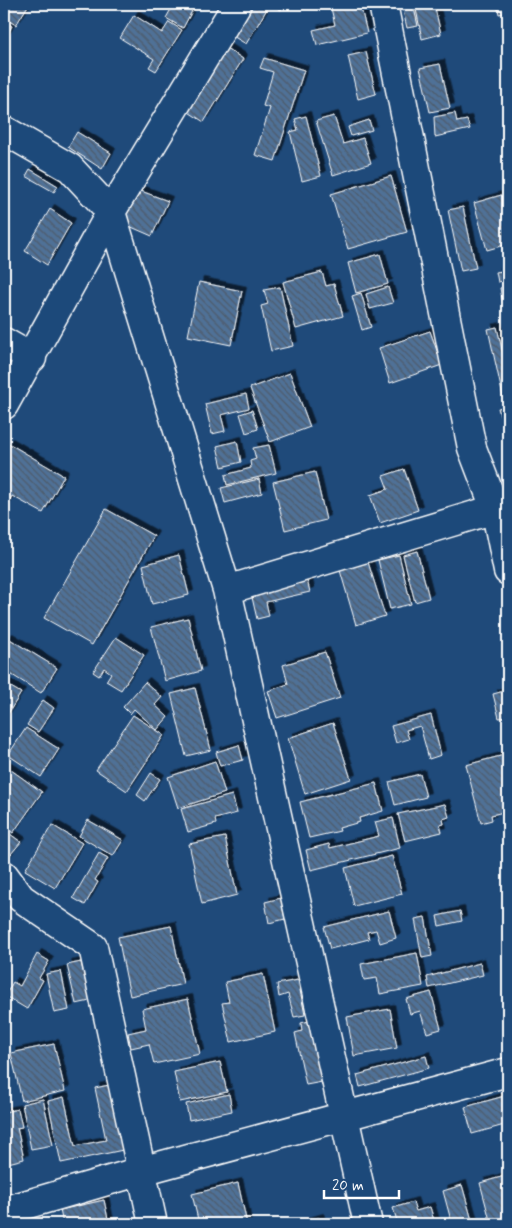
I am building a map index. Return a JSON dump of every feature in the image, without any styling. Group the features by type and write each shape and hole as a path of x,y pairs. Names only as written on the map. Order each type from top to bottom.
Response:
{"street":[{"path":"4,405 112,212 237,4"},
{"path":"383,4 472,448 502,506 508,571"},
{"path":"4,130 70,168 112,212 227,590 368,1224"},
{"path":"4,342 32,358"},
{"path":"227,590 502,506"},
{"path":"4,875 21,898 93,947 153,1224"},
{"path":"4,1212 141,1171 344,1118 508,1072"}],"building":[{"path":"4,4 29,4 16,25 4,18"},
{"path":"174,4 180,4 192,11 183,28 166,18"},
{"path":"250,4 270,4 246,44 231,35"},
{"path":"270,4 285,4 281,10"},
{"path":"330,4 360,4 367,33 317,45 313,30 335,25"},
{"path":"413,4 418,26 407,28 402,6"},
{"path":"415,4 434,4 441,34 422,39"},
{"path":"497,4 508,4 508,12 499,14"},
{"path":"134,15 162,33 169,22 182,30 156,71 149,67 154,59 120,38"},
{"path":"4,21 12,26 4,40"},
{"path":"223,46 243,59 204,122 184,109"},
{"path":"366,52 376,94 358,99 348,56"},
{"path":"264,58 304,70 275,161 255,155 270,108 263,106 273,72 260,68"},
{"path":"440,64 450,108 430,112 420,68"},
{"path":"455,113 457,122 467,120 470,129 435,137 434,117"},
{"path":"306,116 321,176 302,181 290,132 298,130 295,119"},
{"path":"334,116 343,144 363,138 371,163 333,175 316,121"},
{"path":"369,120 372,130 351,136 348,127"},
{"path":"77,132 111,153 102,169 68,147"},
{"path":"30,169 58,186 54,192 26,176"},
{"path":"391,176 407,232 348,249 331,194"},
{"path":"141,191 168,201 152,236 120,222"},
{"path":"508,193 508,244 487,250 474,203"},
{"path":"463,207 476,268 461,271 448,210"},
{"path":"50,209 71,223 47,265 25,251"},
{"path":"380,254 388,284 356,293 348,263"},
{"path":"508,270 508,280 498,282 496,272"},
{"path":"322,272 326,286 334,284 343,316 296,329 283,282"},
{"path":"199,282 242,291 231,345 188,336"},
{"path":"508,286 508,303 503,304 500,288"},
{"path":"280,287 293,346 271,351 261,306 268,304 264,290"},
{"path":"388,287 393,303 370,309 366,294"},
{"path":"361,293 371,327 362,330 352,296"},
{"path":"497,327 503,354 508,352 508,396 503,397 488,329"},
{"path":"430,331 442,365 390,383 379,348"},
{"path":"290,373 310,427 270,442 250,388"},
{"path":"246,394 249,408 221,415 225,431 212,434 205,404"},
{"path":"508,406 508,444 498,408"},
{"path":"252,410 258,429 246,433 240,414"},
{"path":"237,441 241,462 222,467 217,446"},
{"path":"8,443 64,476 43,513 12,496 4,510 4,451"},
{"path":"269,445 276,473 227,485 225,475 251,468 250,461 256,459 253,448"},
{"path":"404,469 418,510 380,523 370,495 388,489 383,476"},
{"path":"315,472 326,520 285,530 273,482"},
{"path":"259,479 262,493 225,503 221,488"},
{"path":"106,509 154,536 92,645 44,618"},
{"path":"417,551 429,598 415,602 403,555"},
{"path":"179,555 189,595 152,604 143,565"},
{"path":"399,555 411,604 390,609 378,560"},
{"path":"367,559 385,616 356,625 339,567"},
{"path":"307,580 310,592 266,602 269,616 257,619 251,593"},
{"path":"188,618 201,671 165,681 151,627"},
{"path":"116,637 144,655 121,690 106,681 111,673 104,668 99,676 93,672"},
{"path":"8,638 57,668 41,693 4,670 4,644"},
{"path":"325,652 340,698 277,718 268,691 288,684 283,665"},
{"path":"145,682 162,697 155,705 168,717 157,730 134,709 130,714 123,707"},
{"path":"4,683 21,693 4,720"},
{"path":"195,688 211,750 186,756 171,694"},
{"path":"508,690 508,717 499,718 493,694"},
{"path":"43,700 54,708 38,732 27,725"},
{"path":"133,715 164,735 127,791 96,770"},
{"path":"431,715 441,755 429,759 420,726 406,730 409,739 396,743 391,726"},
{"path":"333,723 351,779 305,794 288,738"},
{"path":"26,728 59,749 41,777 8,755"},
{"path":"239,745 243,760 220,766 216,752"},
{"path":"508,754 508,811 491,815 492,820 481,823 466,765"},
{"path":"215,761 225,793 178,808 168,777"},
{"path":"4,765 42,792 13,833 4,826"},
{"path":"151,773 160,779 145,801 137,795"},
{"path":"420,774 426,797 395,805 389,782"},
{"path":"376,783 383,811 359,818 360,822 339,828 340,831 309,838 300,802"},
{"path":"232,795 237,813 215,819 216,824 188,832 181,809"},
{"path":"445,804 449,817 443,819 444,824 440,825 442,832 405,841 398,814"},
{"path":"393,818 400,848 311,870 306,850 329,844 330,848 379,836 375,822"},
{"path":"88,820 123,840 113,856 79,836"},
{"path":"52,825 82,843 55,888 25,870"},
{"path":"10,834 21,842 5,861 4,842"},
{"path":"225,837 237,895 202,904 189,844"},
{"path":"99,853 108,858 95,880 98,882 85,905 73,898"},
{"path":"392,856 402,894 354,906 345,868"},
{"path":"281,898 285,919 269,923 265,902"},
{"path":"389,911 396,938 380,943 376,930 367,932 369,939 330,949 324,927"},
{"path":"460,911 462,921 439,926 437,916"},
{"path":"425,917 432,956 422,958 415,919"},
{"path":"171,926 183,984 130,996 118,937"},
{"path":"417,953 423,986 380,994 377,978 364,980 361,964"},
{"path":"37,954 49,961 39,978 43,980 27,1009 5,996 13,982 20,986"},
{"path":"81,962 90,1001 76,1004 67,965"},
{"path":"480,963 483,975 429,988 427,977"},
{"path":"61,971 69,1010 54,1013 46,974"},
{"path":"263,974 275,1032 231,1042 222,1003 229,1002 225,982"},
{"path":"298,980 305,1015 294,1017 288,994 279,997 277,984"},
{"path":"431,992 441,1029 427,1033 420,1011 410,1014 406,999"},
{"path":"188,999 200,1054 154,1064 149,1044 131,1048 128,1033 146,1029 142,1009"},
{"path":"390,1009 397,1048 354,1056 347,1017"},
{"path":"309,1021 322,1082 306,1085 295,1033 302,1031 301,1023"},
{"path":"54,1044 65,1091 22,1101 11,1053"},
{"path":"426,1056 429,1068 360,1087 357,1075"},
{"path":"220,1062 227,1092 180,1102 174,1072"},
{"path":"109,1085 123,1150 61,1163 48,1101 64,1097 75,1146 106,1140 95,1088"},
{"path":"229,1094 232,1111 189,1120 186,1104"},
{"path":"508,1095 508,1124 472,1134 465,1107"},
{"path":"43,1099 53,1145 31,1149 22,1104"},
{"path":"18,1109 22,1127 17,1128 24,1159 4,1164 4,1112"},
{"path":"508,1175 508,1224 491,1224 480,1183"},
{"path":"238,1183 247,1224 199,1224 192,1194"},
{"path":"462,1185 473,1224 452,1224 443,1191"},
{"path":"104,1200 109,1224 63,1224 60,1210"},
{"path":"413,1202 416,1211 430,1207 435,1224 398,1224 393,1208"},
{"path":"319,1218 321,1224 298,1224"}]}
